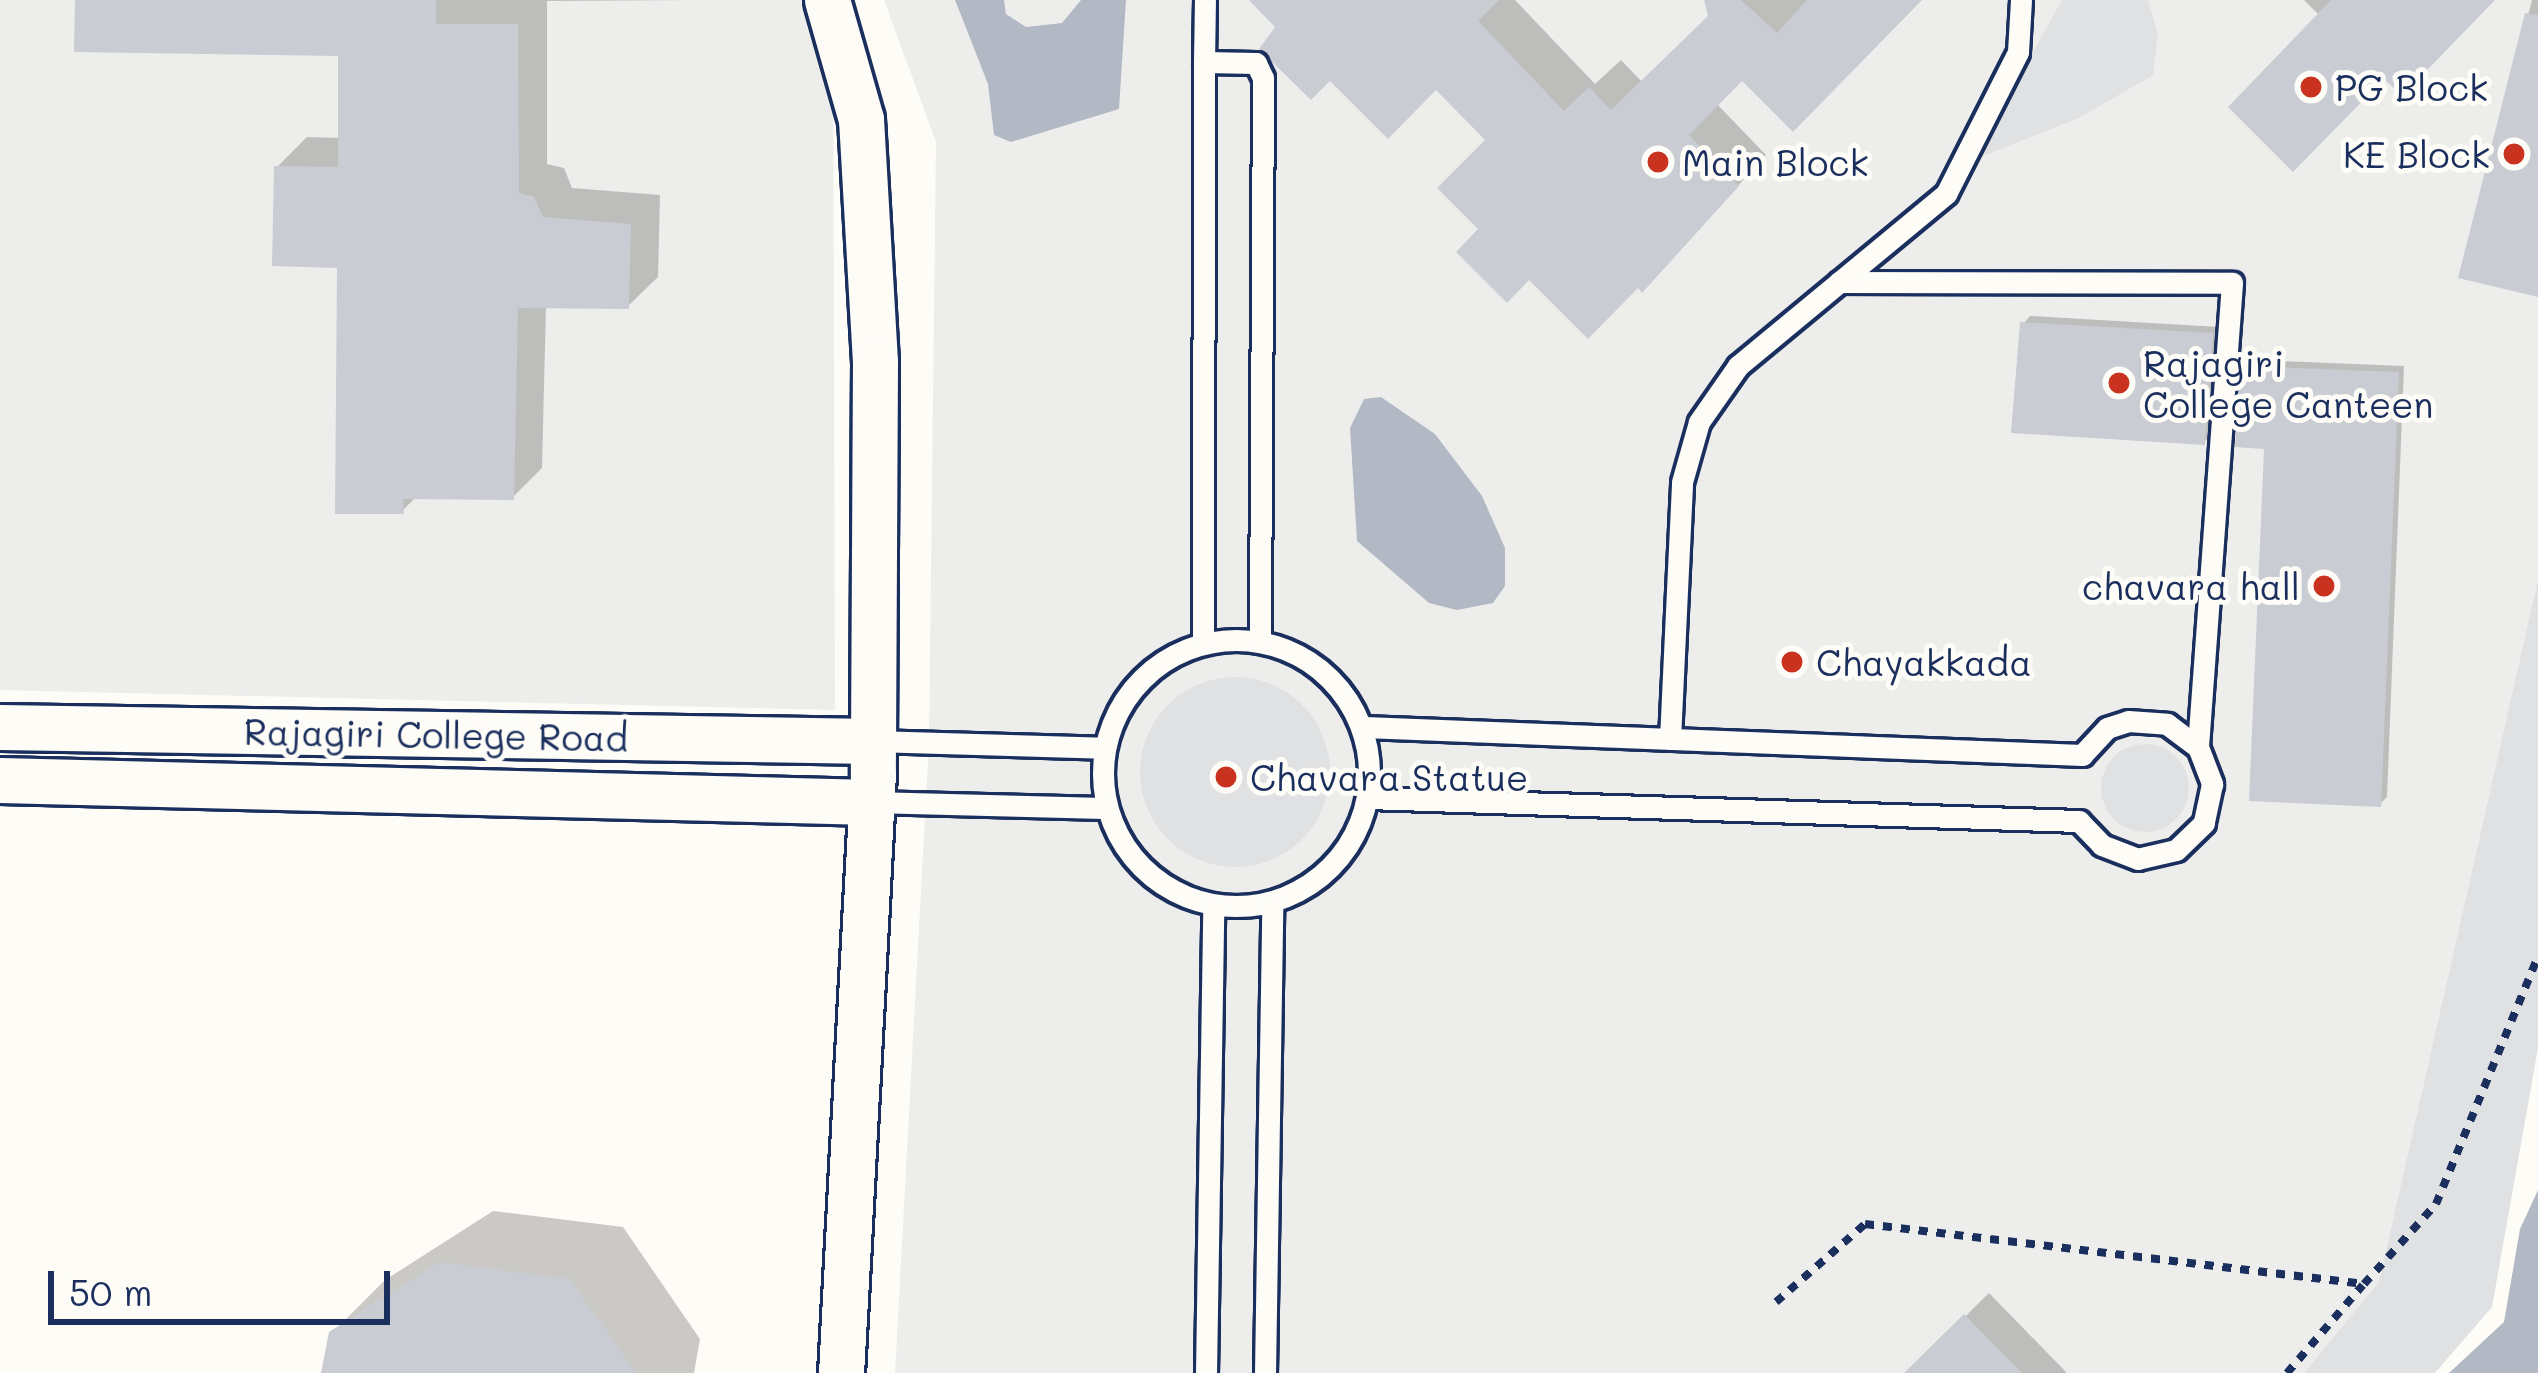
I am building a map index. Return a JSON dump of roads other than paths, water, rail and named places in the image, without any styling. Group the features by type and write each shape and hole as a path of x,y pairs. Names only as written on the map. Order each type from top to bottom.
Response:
{"street":[{"path":"827,0 861,119 875,362 871,802 841,1373"},
{"name":"Rajagiri College Road","path":"0,727 873,741"},
{"name":"Rajagiri College Road","path":"0,780 871,802"}],"lane":[{"path":"1203,642 1205,0"},
{"path":"1670,739 1682,482 1699,422 1738,366 1946,194 2018,52 2021,0"},
{"path":"1204,62 1256,63 1263,78 1260,640"},
{"path":"1367,798 2079,820 2102,845 2138,859 2176,850 2204,823 2212,784 2198,747 2232,283 1839,283"},
{"path":"1260,640 1314,663 1364,727 1367,798 1358,833 1325,874 1272,903 1213,906 1157,883 1118,838 1104,808 1103,748 1147,672 1203,642 1260,640"},
{"path":"1364,727 2082,754 2107,728 2128,721 2167,724 2198,747"},
{"path":"873,741 1103,748"},
{"path":"871,802 1104,808"},
{"path":"1265,1373 1272,903"},
{"path":"1206,1373 1213,906"}],"place":[{"name":"PG Block","path":"2311,87"},
{"name":"KE Block","path":"2514,154"},
{"name":"Main Block","path":"1658,162"},
{"name":"Rajagiri College Canteen","path":"2119,383"},
{"name":"chavara hall","path":"2324,586"},
{"name":"Chayakkada","path":"1792,662"},
{"name":"Chavara Statue","path":"1226,777"}]}
